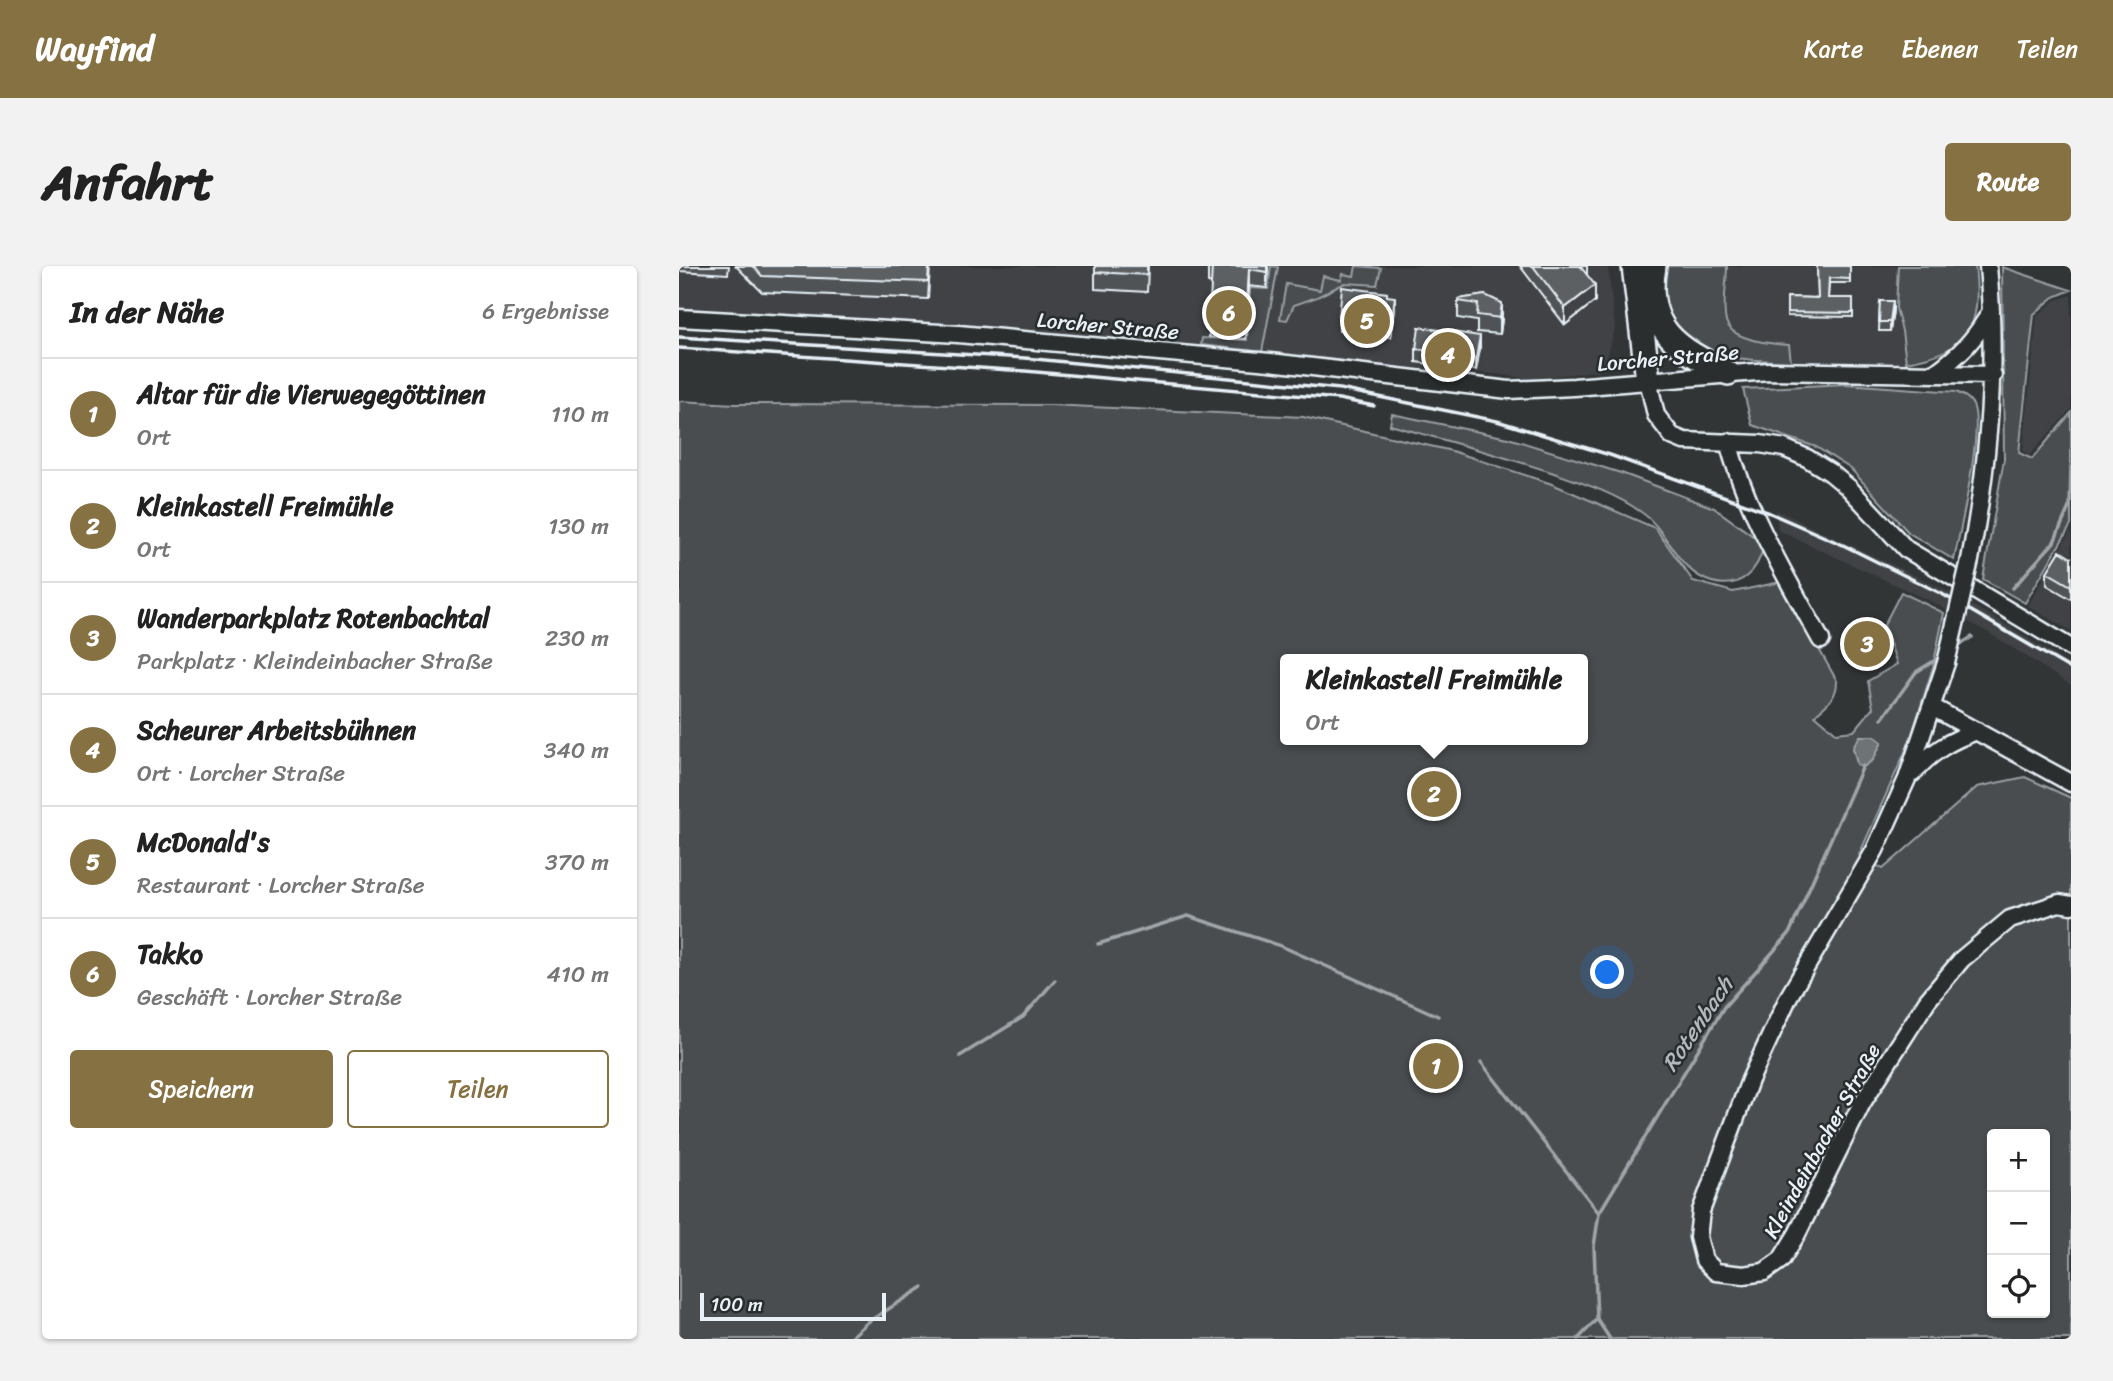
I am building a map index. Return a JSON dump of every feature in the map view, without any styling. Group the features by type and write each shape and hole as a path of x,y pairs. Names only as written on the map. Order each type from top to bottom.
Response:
{"highway":[{"path":"1634,266 1648,380"},
{"path":"1648,380 1658,362 1652,286 1654,266"},
{"path":"1656,317 1663,330 1686,351 1728,373"}],"street":[{"name":"Kleindeinbacher Straße","path":"1988,266 1993,375 1983,490 1946,663 1907,779 1875,850 1789,996 1750,1080 1701,1211 1697,1237 1704,1260 1716,1272 1744,1275 1764,1272 1781,1260 1797,1234 1863,1103 1927,1001 1962,959 2010,919 2059,903 2071,905"},
{"path":"1935,373 1969,345 1991,309"},
{"name":"Lorcher Straße","path":"679,318 958,334 1270,362 1509,390 1728,373 1818,371 1993,375"},
{"path":"1648,380 1656,415 1672,436 1684,441 1784,448 1818,464 1849,488 1906,549 2071,648"},
{"path":"1728,442 1735,465 1777,562 1821,640"},
{"path":"1932,707 2071,783"},
{"path":"1907,779 1925,759 1941,747 1977,731"}],"shaded area":[{"path":"679,266 1608,266 1615,328 1604,370 1530,379 1091,337 679,311"},
{"path":"1271,266 1278,267 1262,352 1201,345 1202,338 1247,340 1250,288 1268,289"},
{"path":"1356,266 1381,268 1377,285 1345,283 1294,305 1287,320 1280,319 1286,284 1320,290 1323,276 1341,280 1343,274 1354,276"},
{"path":"1663,266 1727,266 1724,309 1729,328 1753,340 1789,345 1791,362 1720,355 1687,341 1674,330 1665,315"},
{"path":"1727,266 1898,266 1896,308 1906,362 1856,365 1791,362 1789,345 1770,344 1736,334 1725,321"},
{"path":"1898,266 1975,266 1977,288 1973,322 1967,334 1957,344 1927,357 1906,362 1896,308"},
{"path":"2002,267 2071,290 2054,297 2034,314 2019,453 2032,459 2071,413 2071,525 2025,603 1983,579 2004,459"},
{"path":"2071,295 2071,409 2030,455 2023,451 2037,316 2056,300"},
{"path":"1846,384 1956,392 1972,403 1976,417 1976,435 1966,504 1954,560 1909,533 1851,469 1816,447 1752,425 1743,389"},
{"path":"679,401 735,404 1050,405 1303,417 1452,451 1552,484 1655,528 1693,581 1733,592 1781,582 1837,681 1833,696 1815,715 1836,733 1854,731 1873,708 1868,681 1897,664 1884,625 1901,592 1944,613 1933,667 1910,741 1859,855 1883,869 1977,787 2025,777 2071,798 2071,1339 679,1339"},
{"path":"1392,414 1508,438 1624,474 1714,508 1764,544 1762,553 1747,576 1732,583 1712,582 1690,570 1651,520 1621,500 1534,466 1390,425"},
{"path":"1776,510 1941,588 2000,621 2071,666 2071,685 1989,633 1936,604 1778,530"},
{"path":"2071,530 2071,631 2028,606"},
{"path":"1860,736 1874,736 1882,742 1873,760 1862,768 1857,764 1853,748"}],"building":[{"path":"753,266 929,266 928,282 762,276"},
{"path":"1095,266 1147,266 1147,275 1095,272"},
{"path":"1208,266 1267,266 1267,272 1249,269 1246,322 1209,321 1212,267"},
{"path":"1533,266 1580,266 1595,285 1565,308"},
{"path":"1817,266 1850,266 1850,279 1829,278 1828,298 1853,298 1853,313 1787,312 1787,297 1818,298"},
{"path":"1342,287 1387,293 1387,296 1395,297 1391,324 1339,319"},
{"path":"1485,295 1502,303 1500,318 1477,315 1478,304 1458,301 1458,299"},
{"path":"1880,301 1893,301 1890,322 1879,322"},
{"path":"1419,327 1480,336 1476,358 1416,349"},
{"path":"2060,551 2071,558 2071,586 2047,572"}],"waterway":[{"name":"Rotenbach","path":"2013,588 2054,542 2070,505 2071,466"},
{"name":"Rotenbach","path":"1954,648 1972,637"},
{"name":"Rotenbach","path":"1882,719 1916,672 1942,656"},
{"name":"Rotenbach","path":"1578,1339 1597,1319 1594,1246 1599,1213 1724,1007 1789,934 1863,766"},
{"path":"1098,944 1188,916 1281,946 1438,1016"},
{"path":"960,1056 1023,1017 1055,980"},
{"path":"1481,1062 1599,1213"},
{"path":"849,1339 868,1322 923,1287"},
{"path":"1597,1319 1610,1339"}],"railway":[{"path":"679,337 1025,358 1340,389 1497,421 1610,455 1770,513 1843,545 1942,594 2071,669"},
{"path":"679,348 1025,371 1339,399 1374,406"}],"place":[{"name":"Takko","path":"1229,313"},
{"name":"McDonald's","path":"1367,321"},
{"name":"Scheurer Arbeitsbühnen","path":"1448,355"},
{"name":"Wanderparkplatz Rotenbachtal","path":"1867,644"},
{"name":"Kleinkastell Freimühle","path":"1434,794"},
{"name":"Altar für die Vierwegegöttinen","path":"1436,1066"}]}
